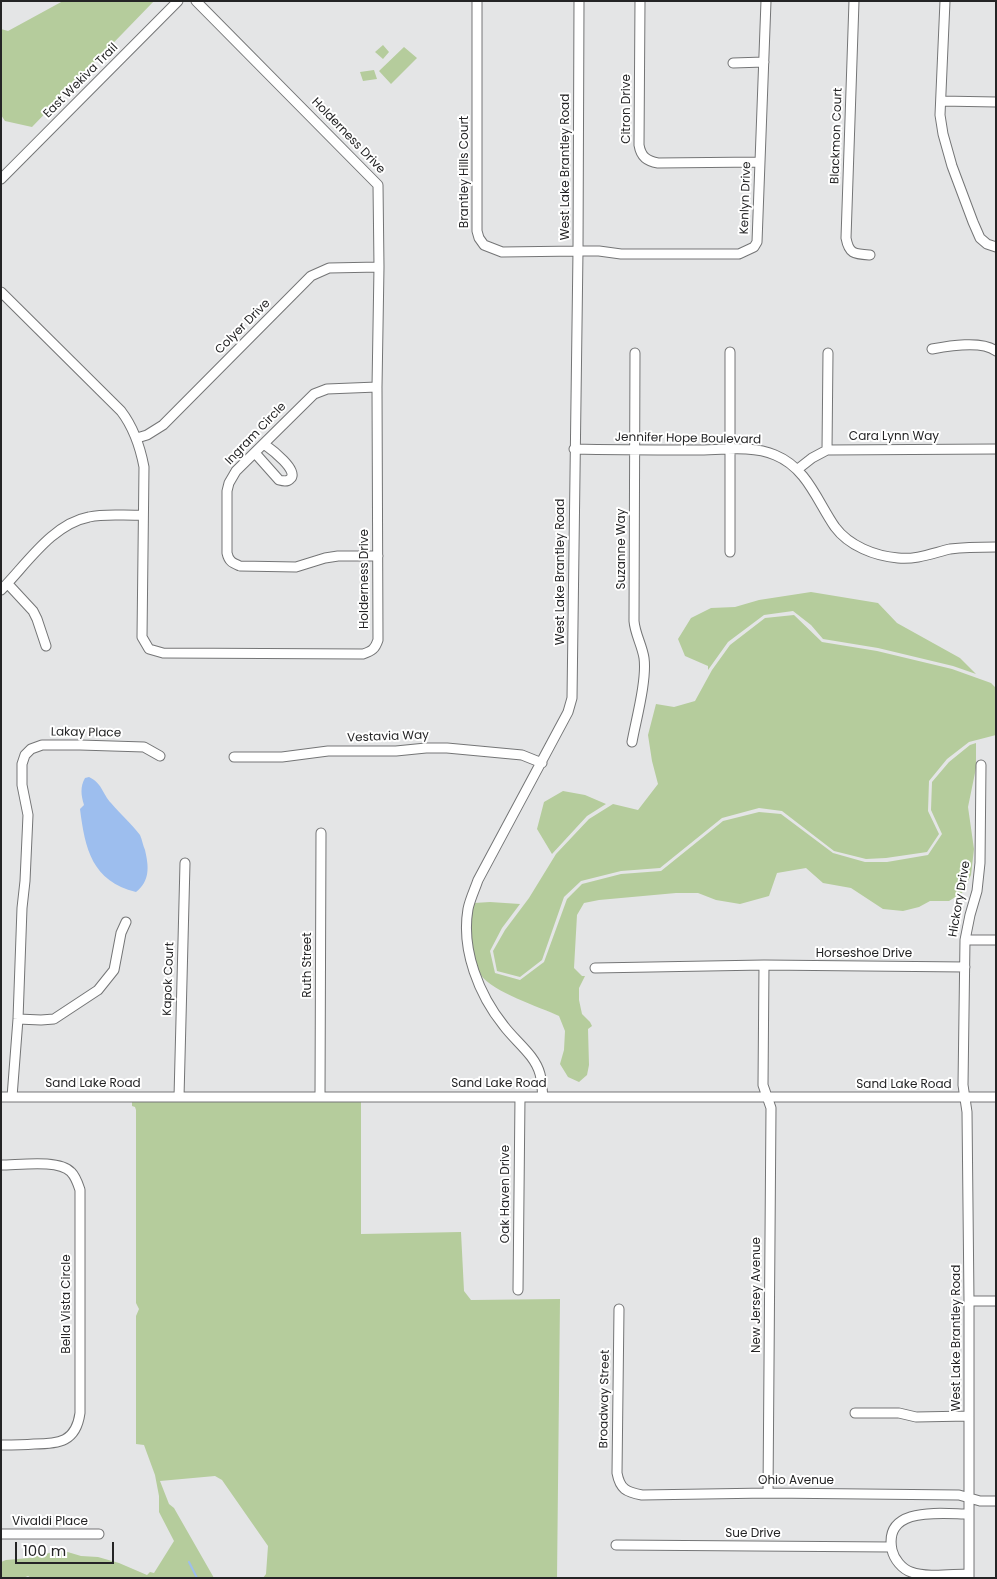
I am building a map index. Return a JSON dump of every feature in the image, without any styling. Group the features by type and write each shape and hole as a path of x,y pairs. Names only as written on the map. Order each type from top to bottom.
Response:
{"street":[{"name":"East Wekiva Trail","path":"1,178 178,1"},
{"name":"Holderness Drive","path":"1,292 120,411 129,422 137,438 144,467 142,638 149,649 163,653 363,654 371,652 376,647 378,640 378,185 196,1"},
{"name":"Brantley Hills Court","path":"477,1 477,231 479,238 484,245 502,252 578,251"},
{"name":"West Lake Brantley Road","path":"543,1097 541,1076 537,1065 504,1026 481,989 471,963 467,936 468,909 478,880 568,712 572,698 578,251 579,1"},
{"name":"Citron Drive","path":"640,1 639,145 642,155 646,159 658,163 760,162"},
{"name":"Kenlyn Drive","path":"578,251 631,254 739,254 754,247 759,235 766,1"},
{"name":"Blackmon Court","path":"854,1 846,238 850,250 854,254 870,256"},
{"path":"945,1 940,115 943,134 952,166 980,238 987,244 996,247"},
{"path":"734,63 764,62"},
{"path":"941,101 996,102"},
{"name":"Colyer Drive","path":"137,438 147,435 163,425 311,276 329,268 379,267"},
{"path":"932,349 948,346 983,346 991,347 996,351"},
{"path":"730,352 730,552"},
{"name":"Suzanne Way","path":"632,742 644,672 642,651 634,628 635,353"},
{"path":"798,469 812,458 827,450 828,353"},
{"name":"Ingram Circle","path":"378,387 327,389 314,394 236,471 227,491 227,554 232,563 240,566 296,567 338,556 378,556"},
{"path":"255,453 279,480 284,482 289,480 292,477 290,466 264,444"},
{"name":"Jennifer Hope Boulevard","path":"574,449 765,452 776,455 798,469 809,483 836,528 847,539 881,556 915,558 968,547 996,547"},
{"name":"Cara Lynn Way","path":"827,450 996,449"},
{"path":"46,646 33,612 5,587 40,548 62,529 74,522 90,517 143,516"},
{"name":"Lakay Place","path":"12,1097 18,1019 28,814 22,785 22,764 25,755 31,748 42,746 80,745 144,747 160,756"},
{"name":"Vestavia Way","path":"234,756 282,757 328,751 396,751 447,748 522,755 542,762"},
{"name":"Hickory Drive","path":"966,1097 963,1085 965,940 977,891 980,863 981,765"},
{"name":"Ruth Street","path":"320,1096 321,833"},
{"name":"Kapok Court","path":"179,1097 185,863"},
{"path":"18,1019 41,1020 54,1018 98,990 114,970 120,933 126,922"},
{"path":"965,940 996,940"},
{"path":"764,965 763,1085 767,1097"},
{"name":"Horseshoe Drive","path":"595,968 764,965 965,967"},
{"name":"Sand Lake Road","path":"1,1097 996,1098"},
{"name":"Oak Haven Drive","path":"518,1290 520,1097"},
{"name":"New Jersey Avenue","path":"767,1097 771,1108 768,1493"},
{"name":"West Lake Brantley Road","path":"966,1097 969,1301 969,1576"},
{"name":"Bella Vista Circle","path":"1,1165 52,1164 62,1166 71,1172 77,1180 80,1190 80,1413 73,1433 64,1441 53,1444 1,1445"},
{"path":"969,1301 996,1301"},
{"name":"Broadway Street","path":"619,1309 617,1473 618,1481 623,1488"},
{"path":"855,1413 969,1416"},
{"name":"Ohio Avenue","path":"623,1488 631,1493 642,1495 768,1493 959,1495 980,1502 996,1502"},
{"path":"969,1514 920,1514 909,1516 895,1528 891,1547 896,1560 903,1568 911,1572 969,1576"},
{"name":"Vivaldi Place","path":"1,1534 99,1534"},
{"name":"Sue Drive","path":"616,1545 891,1547"}],"green space":[{"path":"63,1 154,1 32,127 5,121 1,115 1,29 8,31"},
{"path":"383,45 389,52 383,59 375,52"},
{"path":"404,47 417,58 391,84 379,71"},
{"path":"374,70 377,79 363,81 360,72"},
{"path":"811,592 878,603 897,623 960,658 976,674 953,666 878,648 823,639 811,625 793,611 764,615 728,642 708,670 708,666 685,656 678,639 691,618 711,608 735,607 759,600"},
{"path":"794,615 822,642 877,651 952,669 991,683 996,688 996,735 969,742 947,759 929,781 928,811 939,834 927,852 866,859 834,851 782,811 759,808 722,818 660,868 621,871 581,881 564,897 542,960 520,977 497,971 493,951 556,854 589,819 613,804 638,810 658,784 648,735 656,704 674,707 695,701 712,670 730,645 765,618"},
{"path":"976,743 976,768 968,807 974,849 971,875 962,893 949,901 930,901 919,907 903,911 883,909 851,888 823,883 806,868 777,873 769,896 740,904 716,900 698,893 676,893 584,903 577,915 574,968 582,976 585,976 579,988 579,1000 582,1014 592,1026 588,1029 589,1065 587,1075 579,1082 568,1077 560,1064 564,1050 565,1031 559,1016 517,999 495,987 479,972 472,949 471,918 474,903 520,904 502,928 490,951 495,973 520,980 544,962 567,899 582,884 621,874 661,871 723,821 759,812 781,814 833,853 865,862 887,862 928,855 942,834 931,810 932,782 949,762 970,745"},
{"path":"563,791 585,795 606,804 587,816 552,854 537,829 544,802"},
{"path":"361,1100 361,1234 461,1232 464,1291 471,1300 560,1299 557,1578 263,1578 266,1574 268,1546 222,1480 215,1476 160,1481 169,1504 174,1508 214,1578 31,1578 28,1576 23,1578 1,1578 1,1562 29,1558 61,1550 119,1563 147,1575 150,1572 154,1573 174,1541 159,1512 159,1496 155,1475 144,1445 136,1444 136,1316 139,1309 136,1303 136,1110 132,1106 132,1101"}],"water":[{"path":"89,777 99,785 111,803 141,837 148,868 144,883 136,892 121,887 109,880 93,861 88,850 80,809 84,805 82,785 85,778"}],"waterway":[{"path":"189,1562 197,1578"}]}
